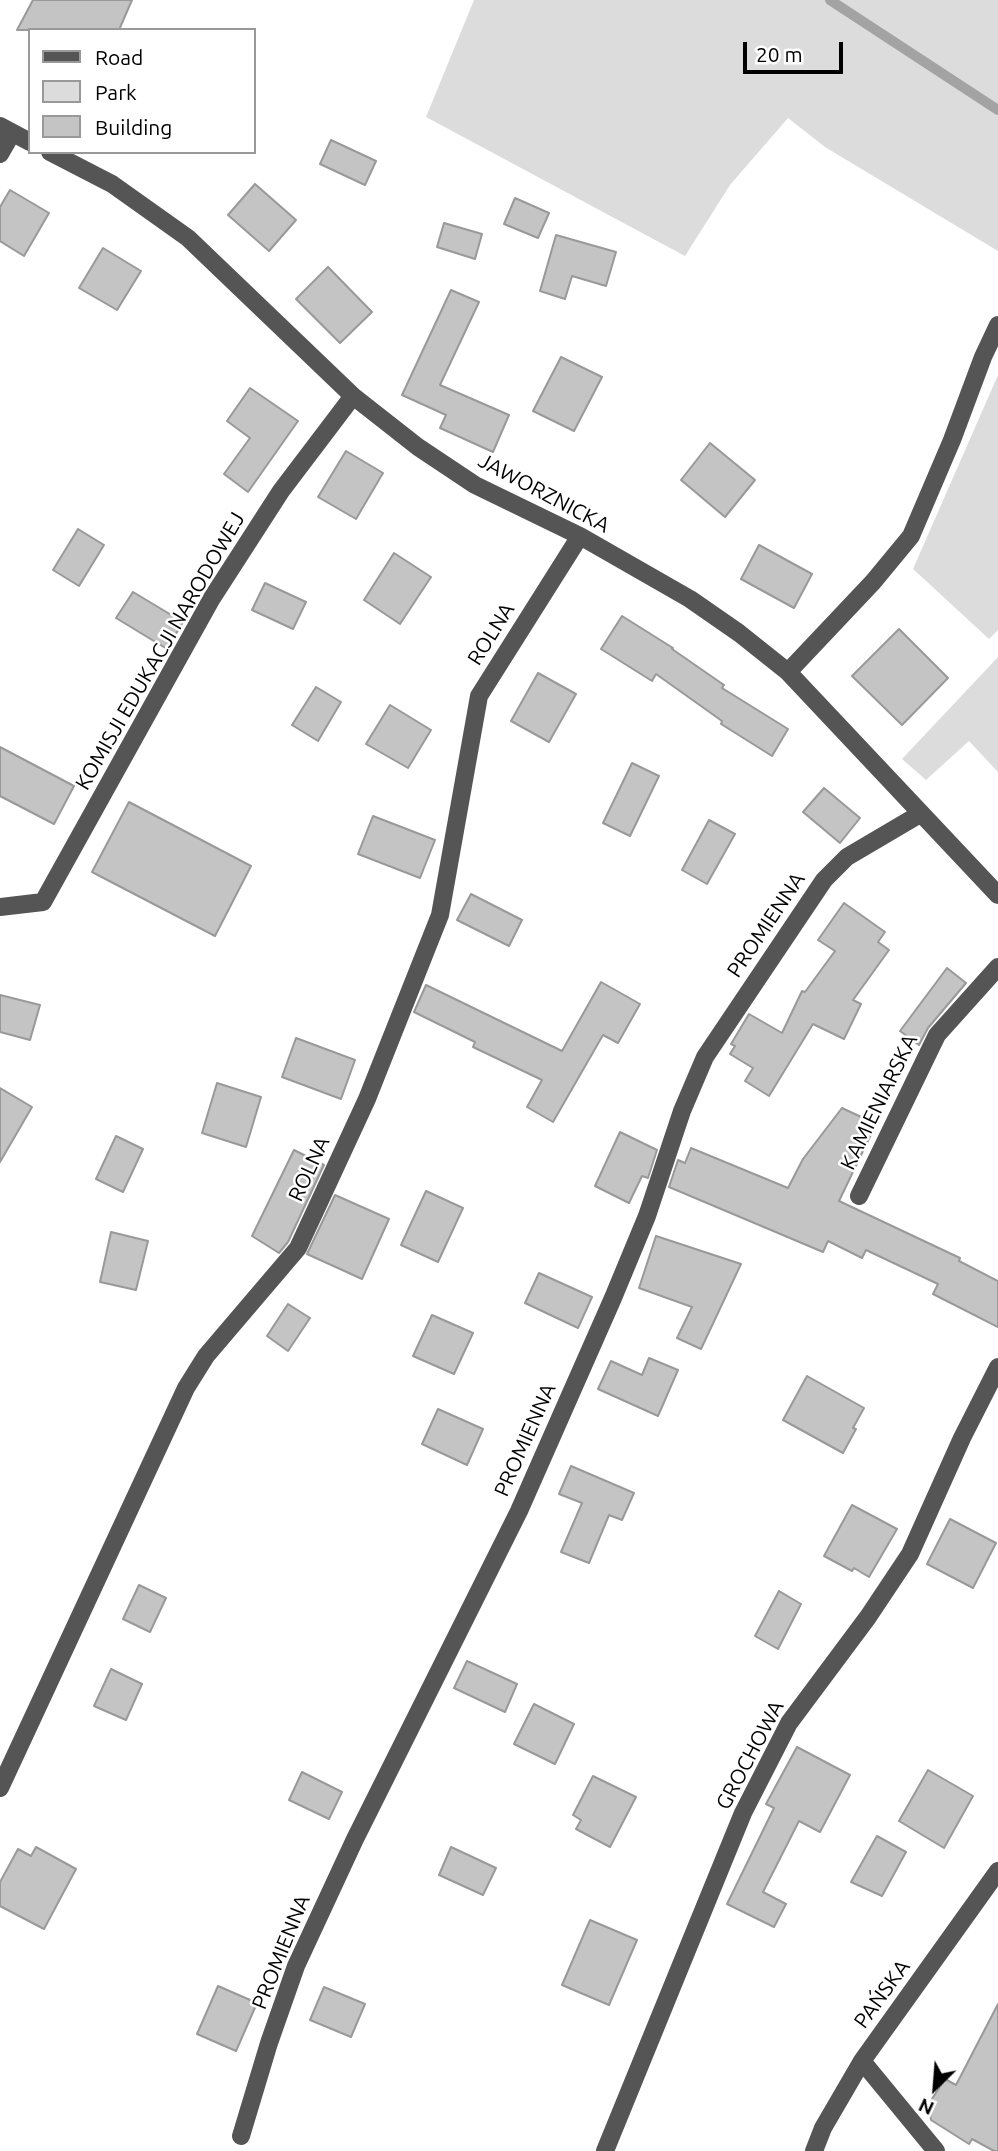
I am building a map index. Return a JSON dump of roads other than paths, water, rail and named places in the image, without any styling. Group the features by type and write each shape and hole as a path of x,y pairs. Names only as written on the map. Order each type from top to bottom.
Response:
{"street":[{"path":"0,154 6,130 28,141"},
{"name":"JAWORZNICKA","path":"54,154 112,184 188,238 353,396 418,447 475,485 580,536 690,599 739,633 788,672 998,895"},
{"path":"788,672 873,582 911,536 998,325"},
{"name":"KOMISJI EDUKACJI NARODOWEJ","path":"0,907 43,902 212,598 281,491 353,396"},
{"name":"ROLNA","path":"0,1788 186,1388 206,1356 298,1248 367,1099 440,915 479,695 580,536"},
{"name":"PROMIENNA","path":"241,2137 269,2043 296,1966 361,1826 524,1498 614,1298 647,1216 682,1111 705,1057 824,880 847,857 920,814"},
{"name":"KAMIENIARSKA","path":"859,1196 937,1035 998,967"},
{"name":"GROCHOWA","path":"605,2151 743,1813 789,1723 868,1617 910,1554 962,1438 998,1367"},
{"name":"PAŃSKA","path":"814,2151 823,2128 862,2061 998,1871"},
{"path":"862,2061 936,2151"}],"waterway":[{"path":"830,0 998,110"}]}
